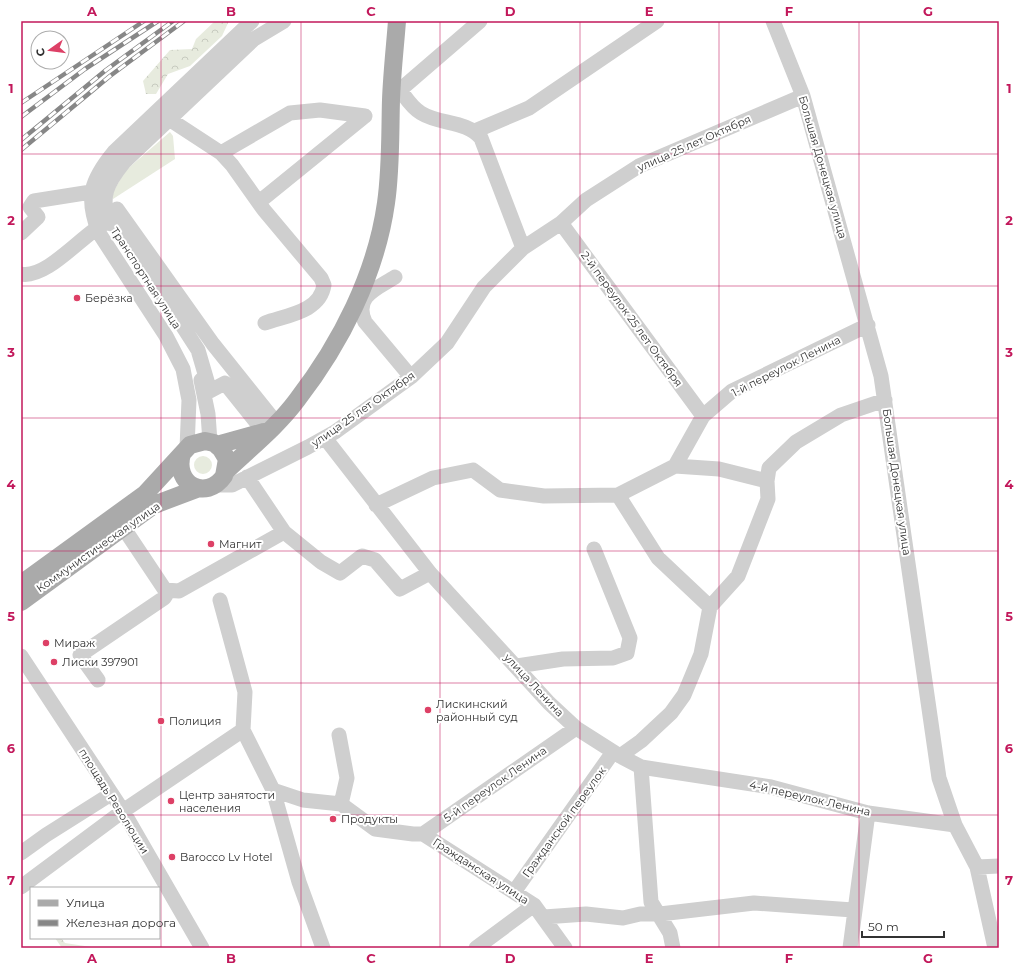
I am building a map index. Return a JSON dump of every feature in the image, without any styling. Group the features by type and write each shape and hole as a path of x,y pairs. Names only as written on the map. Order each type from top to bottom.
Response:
{"main road":[{"name":"Коммунистическая улица","path":"387,21 396,93"},
{"name":"Коммунистическая улица","path":"21,602 154,505 214,481 270,430 297,400 324,362 350,317 369,271 380,236 386,202 396,93 397,21"},
{"path":"213,444 227,459 214,481 193,486 184,478 180,466 184,451 195,443 213,444 270,430"},
{"name":"Коммунистическая улица","path":"21,584 145,494 184,451"}],"street":[{"name":"Транспортная улица","path":"213,444 205,399 196,364 178,329 117,236 106,221 93,215 92,192 99,170 114,152 252,21"},
{"name":"Транспортная улица","path":"184,451 189,400 183,369 166,336 105,243 107,186 111,178 124,162 254,39 284,21"},
{"path":"480,21 396,93 420,113 475,131 481,138 523,248"},
{"path":"475,131 529,108 657,21"},
{"name":"Большая Донецкая улица","path":"773,21 803,96 868,325 886,400 925,689 939,778 955,825 977,868 995,948"},
{"name":"улица 25 лет Октября","path":"214,481 232,485 325,438 411,377 447,343 484,287 523,248 561,223 586,200 639,166 803,96"},
{"path":"221,154 290,113 320,110 365,116 259,202"},
{"path":"169,119 221,154 232,165 259,202 321,278 324,285 320,299 312,307 265,323"},
{"path":"21,233 38,218 30,207 34,201 92,192"},
{"path":"21,274 27,276 49,267 106,221 117,209 213,344 273,419 261,428 225,383 210,391 198,350 106,221"},
{"name":"2-й переулок 25 лет Октября","path":"561,223 703,416"},
{"path":"395,277 368,294 361,306 362,314 365,322 411,377"},
{"name":"1-й переулок Ленина","path":"675,466 703,416 732,391 868,325"},
{"path":"618,495 658,558 710,607 738,576 768,498 767,481 769,468 796,442 841,414 886,400"},
{"name":"улица Ленина","path":"325,438 376,506 430,573 517,666 549,703 576,728 616,754 641,767"},
{"path":"376,506 433,478 473,470 500,490 544,496 618,495 675,466 719,469 767,481"},
{"path":"247,477 284,532 321,562 340,572 362,556 375,560 400,588 430,573"},
{"path":"98,680 80,655 164,598 166,595 165,590 123,527"},
{"path":"165,590 179,592 284,532"},
{"path":"517,666 563,659 613,658 627,653 630,638 594,550"},
{"path":"220,600 245,692 243,730 273,790 299,882 323,948"},
{"name":"Гражданской переулок","path":"514,892 616,754 641,741 671,713 684,695 701,654 710,607"},
{"name":"площадь Революции","path":"21,656 123,811 202,948"},
{"name":"5-й переулок Ленина","path":"418,834 576,728"},
{"path":"21,887 123,811 243,730"},
{"path":"339,735 347,778 341,804"},
{"path":"641,767 651,902 670,932 673,948"},
{"name":"4-й переулок Ленина","path":"641,767 771,787 868,813 955,825"},
{"path":"273,790 303,800 341,804 375,829 418,834"},
{"path":"21,853 46,835 111,794"},
{"path":"850,948 853,910 868,813"},
{"name":"Гражданская улица","path":"418,834 534,905 565,948"},
{"path":"977,868 999,866"},
{"path":"544,917 586,914 623,918 640,914 660,914 754,903 853,910"},
{"path":"476,948 534,905"}],"green space":[{"path":"215,21 229,21 222,36 190,66 168,74 156,94 146,94 143,81 170,50 192,49 196,39"},
{"path":"170,132 173,136 175,159 113,199 111,196 125,171"},
{"path":"203,456 209,459 212,465 209,471 203,474 197,471 194,465 197,459"},
{"path":"56,939 62,939 65,943 98,948 62,948"}],"railway":[{"path":"21,103 144,21"},
{"path":"21,117 85,69 158,21"},
{"path":"21,140 106,70 173,21"},
{"path":"21,150 110,76 184,21"}],"place":[{"name":"Берёзка","path":"77,298"},
{"name":"Магнит","path":"211,544"},
{"name":"Мираж","path":"46,643"},
{"name":"Лиски 397901","path":"54,662"},
{"name":"Лискинский районный суд","path":"428,710"},
{"name":"Полиция","path":"161,721"},
{"name":"Центр занятости населения","path":"171,801"},
{"name":"Продукты","path":"333,819"},
{"name":"Barocco Lv Hotel","path":"172,857"}]}
